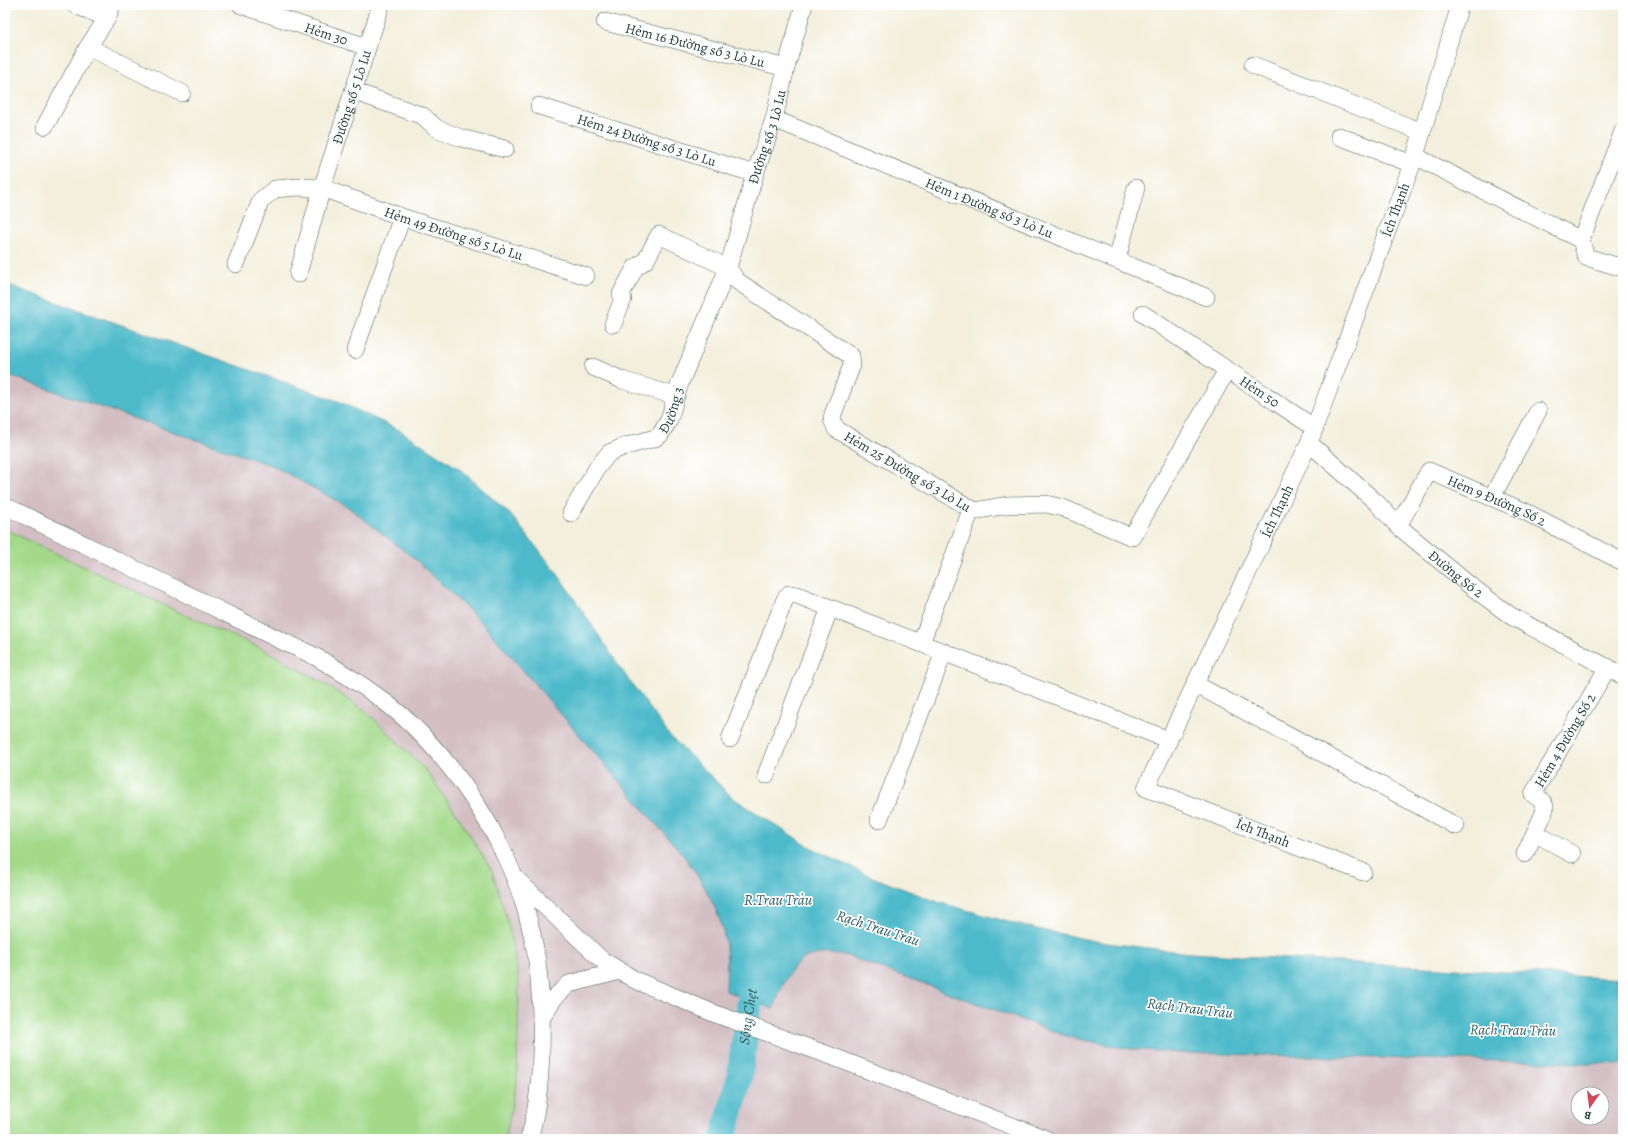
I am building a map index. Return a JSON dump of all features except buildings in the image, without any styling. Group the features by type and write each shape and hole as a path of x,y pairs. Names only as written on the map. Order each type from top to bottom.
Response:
{"street":[{"path":"46,126 88,47 110,11 75,5"},
{"name":"Hẻm 30","path":"241,5 367,47"},
{"name":"Đường số 5 Lò Lu","path":"298,274 322,188 381,5"},
{"name":"Đường số 3 Lò Lu","path":"728,268 755,174 774,119 786,68 804,5"},
{"name":"Ích Thạnh","path":"1363,872 1146,788 1312,436 1413,160 1460,5"},
{"name":"Hẻm 16 Đường số 3 Lò Lu","path":"605,22 786,68"},
{"path":"88,47 182,93"},
{"path":"1253,65 1422,132"},
{"path":"353,91 423,116 436,128 461,138 505,149"},
{"name":"Hẻm 24 Đường số 3 Lò Lu","path":"539,106 755,174"},
{"name":"Hẻm 1 Đường số 3 Lò Lu","path":"774,119 1206,297"},
{"path":"1339,136 1413,160 1582,240"},
{"path":"1622,139 1582,240 1586,258 1623,268"},
{"name":"Hẻm 49 Đường số 5 Lò Lu","path":"236,264 258,206 264,196 279,188 322,188 402,217 586,276"},
{"path":"1117,260 1136,188"},
{"path":"355,350 402,217"},
{"path":"612,324 623,300 621,294 635,268 646,260 659,235 728,268"},
{"name":"Đường 3","path":"571,514 600,464 609,453 614,450 650,440 660,435 669,420 675,396 728,268"},
{"name":"Hẻm 25 Đường số 3 Lò Lu","path":"728,268 737,281 851,356 851,369 840,391 833,414 832,419 836,429 971,510 978,511 1007,505 1054,505 1132,537 1227,370"},
{"name":"Hẻm 50","path":"1143,314 1204,353 1312,436"},
{"path":"593,367 628,382 675,396"},
{"path":"1492,497 1538,411"},
{"name":"Đường Số 2","path":"1312,436 1398,526 1468,584 1511,616 1623,676"},
{"name":"Hẻm 9 Đường Số 2","path":"1398,526 1429,471 1492,497 1621,561"},
{"path":"5,506 321,660 390,706 422,734 480,808 501,848 532,931 538,968 540,1019 539,1089 529,1139"},
{"path":"921,643 971,510"},
{"path":"730,739 789,594 797,595 1169,740"},
{"path":"766,774 830,608"},
{"path":"879,820 944,652"},
{"name":"Hẻm 4 Đường Số 2","path":"1525,854 1545,806 1542,801 1533,794 1608,667"},
{"path":"1195,684 1456,826"},
{"path":"1534,833 1572,854"},
{"path":"512,876 602,960 635,980 713,1013 788,1040 1043,1139"},
{"path":"540,1019 554,998 569,984 620,971"}],"shaded area":[{"path":"5,374 273,466 348,507 416,560 481,622 684,856 1069,1037 1123,1048 1180,1053 1623,1064 1623,1139 5,1139"}],"green space":[{"path":"5,529 185,615 261,648 327,685 367,712 425,769 460,819 492,871 509,926 519,982 517,1080 505,1139 5,1139"}],"water":[{"name":"R.Trau Trảu","path":"5,283 338,401 401,431 461,470 510,514 557,573 621,669 670,736 733,798 808,846 872,877 938,902 1019,925 1099,942 1190,953 1623,979 1623,1064 1180,1053 1123,1048 1069,1037 845,955 820,954 801,960 784,982 773,1009 726,991 727,953 721,923 705,888 684,856 481,622 416,560 348,507 273,466 5,374"}],"waterway":[{"name":"Sông Chẹt","path":"723,1139 739,1080 750,1000 757,966"}],"water label":[{"name":"Rạch Trau Trảu","path":"878,928"},
{"name":"Rạch Trau Trảu","path":"1190,1008"},
{"name":"Rạch Trau Trảu","path":"1513,1030"}]}
